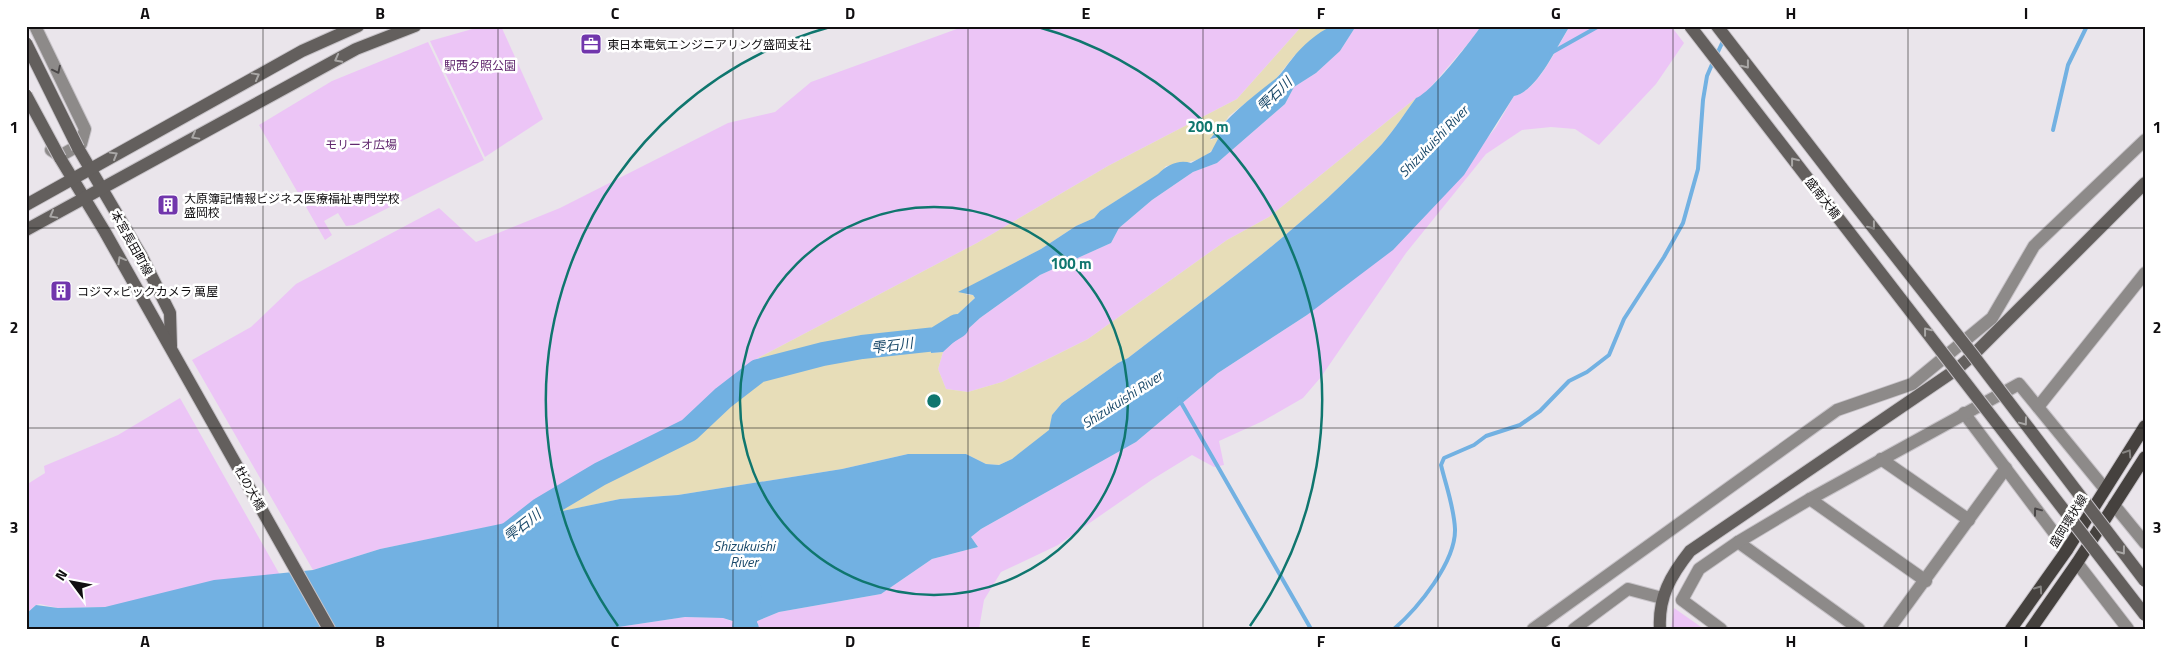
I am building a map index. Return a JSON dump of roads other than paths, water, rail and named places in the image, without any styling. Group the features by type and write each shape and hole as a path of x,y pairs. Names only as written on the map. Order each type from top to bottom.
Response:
{"main road":[{"name":"盛岡環状線","path":"2011,629 2066,550 2145,426"},
{"path":"2031,629 2077,563 2145,458"}],"street":[{"path":"26,93 52,153 60,156 81,144 85,129 35,26"},
{"path":"26,230 356,49 415,26"},
{"name":"盛南大橋","path":"1690,26 1957,369 2145,615"},
{"name":"盛南大橋","path":"1716,26 1973,355 2145,580"},
{"path":"26,205 302,51 351,28 356,49"},
{"name":"本宮長田町線","path":"26,43 78,148 141,254 170,313 171,348"},
{"name":"本宮長田町線","path":"26,93 72,180 171,348"},
{"path":"1533,629 1837,410 1912,384 1992,318 2034,246 2145,140"},
{"path":"1660,629 1662,598 1673,572 1690,551 1957,369 2019,310 2145,183"},
{"path":"2038,407 2145,273"},
{"name":"杜の大橋","path":"171,348 330,629"},
{"path":"1721,629 1682,600 1699,569 1738,542 1810,499 2019,384 2104,489"},
{"path":"1964,413 2066,550"},
{"path":"1881,459 1969,520"},
{"path":"1890,629 2006,468"},
{"path":"1810,499 1926,580"},
{"path":"2114,505 2145,543"},
{"path":"1738,542 1859,629"},
{"path":"2077,563 2128,629"},
{"path":"1574,629 1628,589 1662,598"}],"water":[{"path":"1333,26 1356,26 1340,51 1316,73 1294,87 1285,104 1217,163 1193,172 1152,200 1119,228 1111,243 1040,275 980,318 943,352 931,353 930,333 948,323 975,298 973,295 958,292 1041,249 1076,226 1094,218 1100,211 1165,168 1178,162 1191,163 1211,152 1219,137 1210,139 1224,123 1277,78 1305,44"},
{"name":"Shizukuishi River","path":"1481,26 1570,26 1539,77 1531,86 1514,96 1464,175 1393,250 1307,315 1218,373 1136,442 981,529 971,537 978,547 932,559 881,594 779,612 755,622 739,623 723,618 685,617 605,629 26,629 26,614 36,605 58,608 105,607 214,580 313,570 380,549 620,499 678,495 842,469 908,454 966,454 986,464 999,465 1012,459 1049,430 1052,415 1062,403 1118,363 1128,358 1194,308 1292,230 1323,202 1382,144 1416,98 1431,87 1460,54"}],"waterway":[{"path":"1551,53 1599,26"},
{"path":"2053,130 2068,65 2087,26"},
{"path":"1716,56 1724,39"},
{"path":"1394,629 1414,609 1434,584 1449,556 1454,542 1453,513 1441,465 1444,458 1474,445 1486,436 1520,425 1540,411 1569,381 1587,372 1609,355 1624,319 1664,257 1683,223 1698,169 1703,100 1707,76 1713,62"},
{"name":"雫石川","path":"505,537 541,509 600,474 689,430 723,398 758,371 823,354 862,347 936,339 957,326"},
{"path":"1179,399 1311,629"},
{"path":"747,629 744,627 750,591"}],"place":[{"name":"東日本電気エンジニアリング盛岡支社","path":"591,44"},
{"name":"大原簿記情報ビジネス医療福祉専門学校 盛岡校","path":"168,205"},
{"name":"コジマ×ビックカメラ 萬屋","path":"61,291"}],"park label":[{"name":"駅西夕照公園","path":"480,65"},
{"name":"モリーオ広場","path":"361,144"}]}
